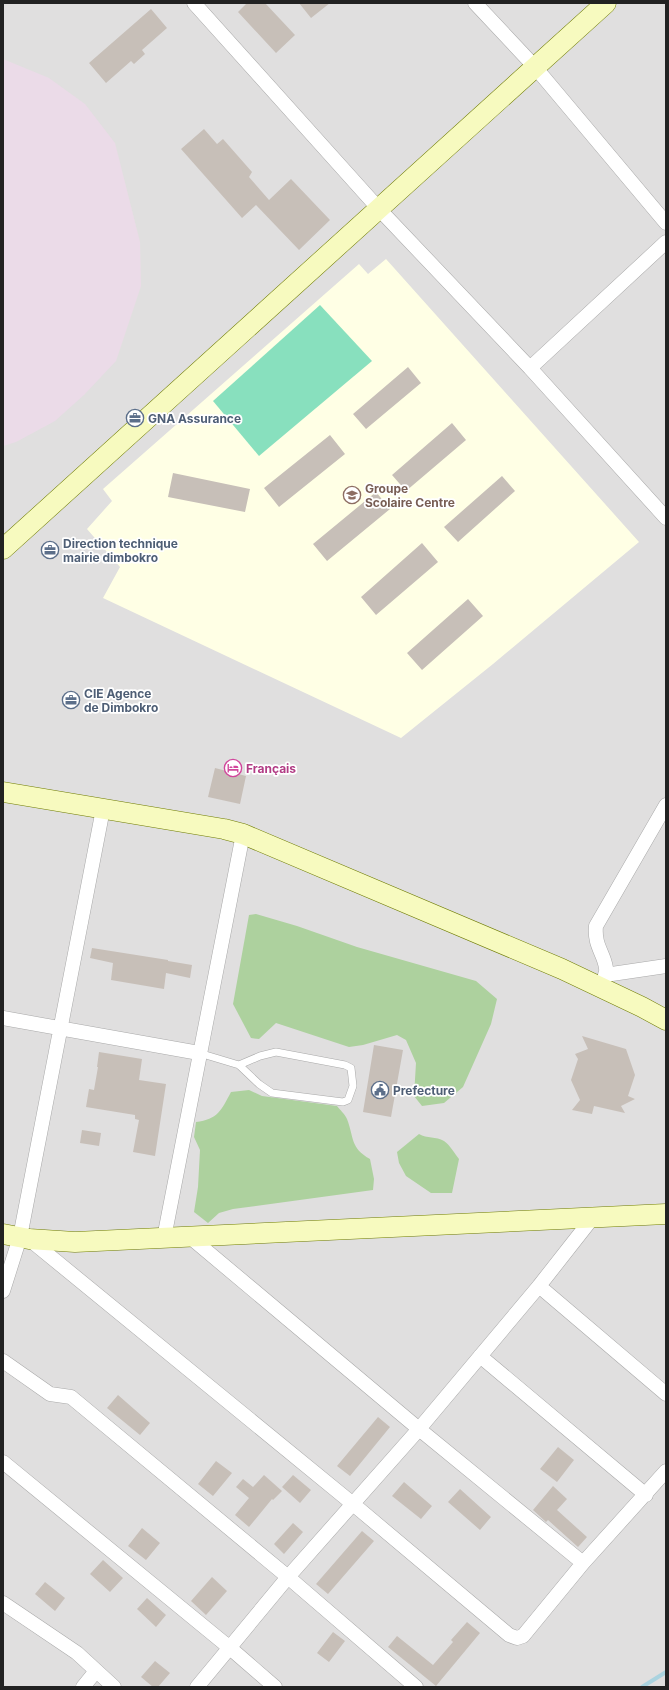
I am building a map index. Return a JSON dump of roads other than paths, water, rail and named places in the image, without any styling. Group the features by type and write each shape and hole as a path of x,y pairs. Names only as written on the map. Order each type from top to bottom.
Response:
{"main road":[{"path":"3,550 606,3"},
{"path":"3,792 224,829 243,834 603,981 666,1020"},
{"path":"17,1236 75,1242 190,1238 594,1216 666,1214"}],"street":[{"path":"194,3 379,209 530,368 666,518"},
{"path":"475,3 535,67 666,223"},
{"path":"530,368 666,242"},
{"path":"666,805 596,926 596,944 606,968 603,981 666,966"},
{"path":"3,1291 17,1236 62,1028 103,809"},
{"path":"164,1238 243,834"},
{"path":"3,1018 199,1053"},
{"path":"197,1687 288,1577 419,1430 594,1216"},
{"path":"17,1236 353,1504 513,1637 517,1638 524,1636 583,1563 646,1495 666,1471"},
{"path":"190,1238 419,1430 583,1563"},
{"path":"538,1286 666,1394"},
{"path":"480,1356 646,1495"},
{"path":"3,1361 46,1392 54,1395 71,1397 288,1577 416,1687"},
{"path":"3,1462 230,1648 275,1687"},
{"path":"3,1604 77,1653 114,1687"},
{"path":"83,1687 96,1671"}],"lane":[{"path":"199,1053 239,1065 259,1084 272,1093 343,1102 348,1100 353,1086 351,1068 345,1065 276,1052 260,1056 239,1065"}],"waterway":[{"path":"642,1687 666,1672"}],"place":[{"name":"GNA Assurance","path":"135,418"},
{"name":"Groupe Scolaire Centre","path":"352,495"},
{"name":"Direction technique mairie dimbokro","path":"50,550"},
{"name":"CIE Agence de Dimbokro","path":"71,700"},
{"name":"Français","path":"233,768"},
{"name":"Prefecture","path":"380,1090"}]}
